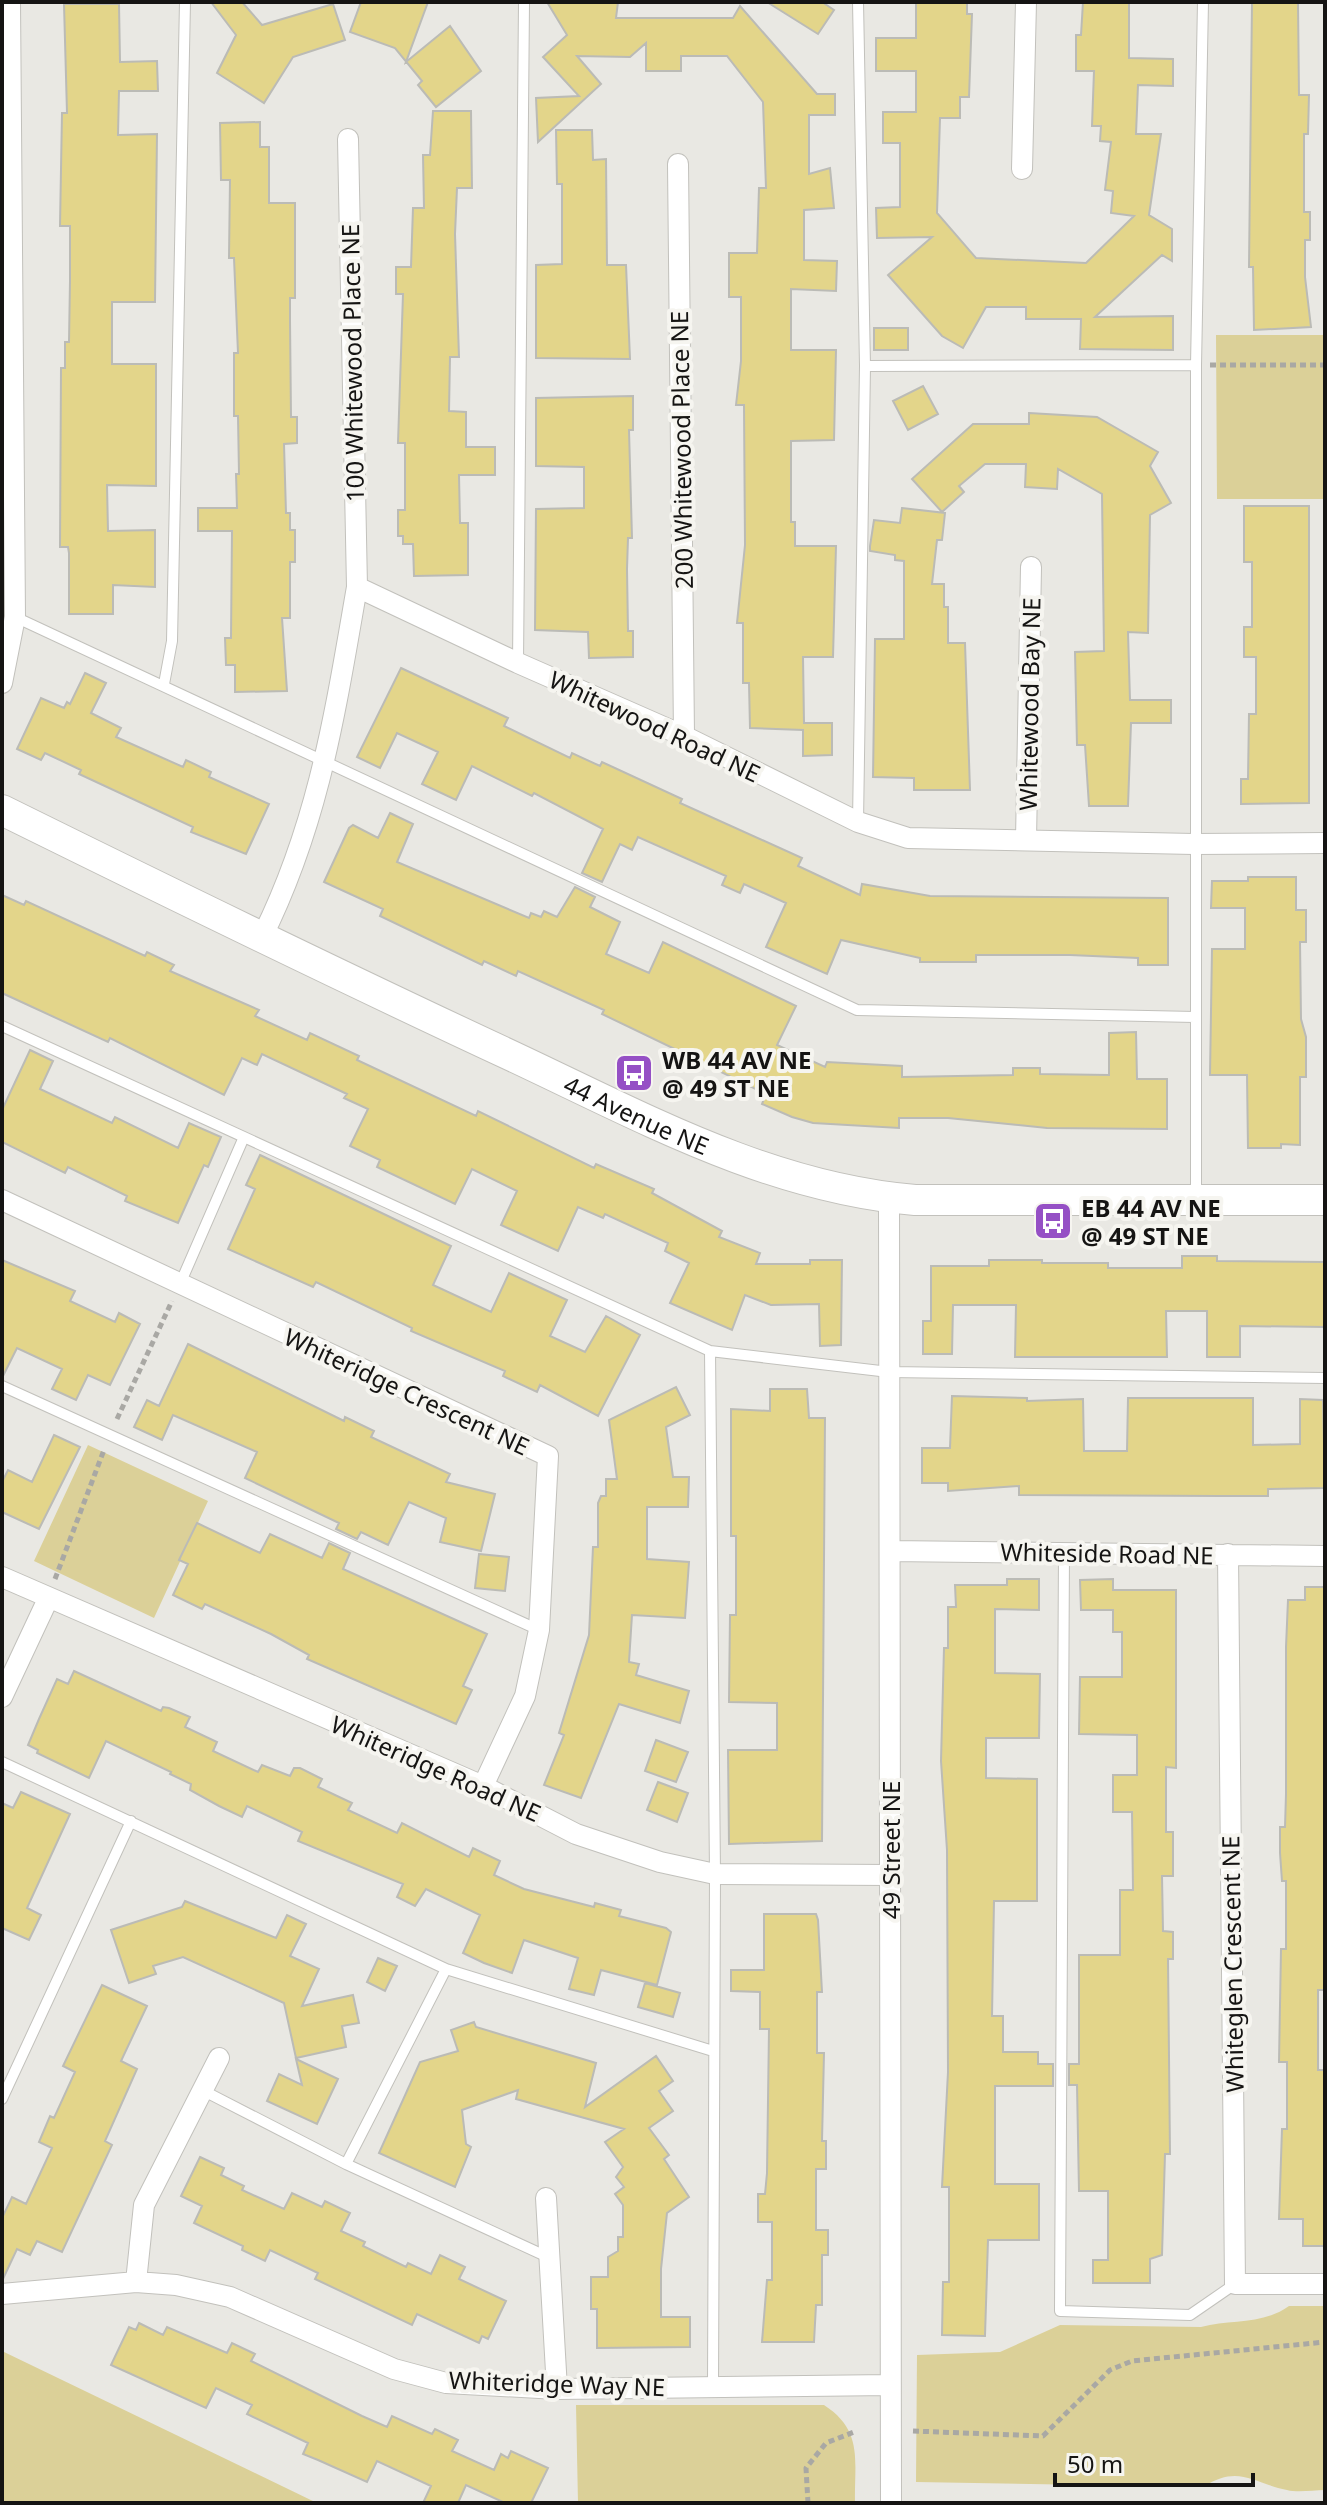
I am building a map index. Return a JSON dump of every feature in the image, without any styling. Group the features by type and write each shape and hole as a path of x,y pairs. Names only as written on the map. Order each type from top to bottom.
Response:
{"street":[{"path":"2,683 15,617 8,520 10,2"},
{"path":"1022,169 1026,2"},
{"name":"100 Whitewood Place NE","path":"348,139 357,587"},
{"name":"200 Whitewood Place NE","path":"678,164 684,736"},
{"name":"Whitewood Bay NE","path":"1026,840 1031,567"},
{"path":"261,939 281,899 310,820 327,760 357,587"},
{"name":"Whitewood Road NE","path":"357,587 518,663 684,736 858,822 908,838 1194,844 1325,843"},
{"name":"44 Avenue NE","path":"2,810 261,939 717,1153 889,1198 1196,1202 1325,1200"},
{"name":"49 Street NE","path":"889,1198 891,2503"},
{"name":"Whiteridge Crescent NE","path":"2,1200 548,1456 539,1630 525,1696 483,1786"},
{"name":"Whiteside Road NE","path":"890,1551 1325,1556"},
{"name":"Whiteglen Crescent NE","path":"1228,1554 1235,2284"},
{"name":"Whiteridge Road NE","path":"2,1577 483,1786 576,1834 660,1862 715,1874 890,1875"},
{"path":"2,1697 48,1599"},
{"path":"136,2282 144,2205 219,2058"},
{"path":"546,2198 557,2389"},
{"name":"Whiteridge Way NE","path":"2,2294 136,2282 176,2285 230,2297 394,2369 446,2383 557,2389 890,2385"},
{"path":"1235,2284 1325,2284"}],"lane":[{"path":"164,684 172,641 185,2"},
{"path":"518,663 524,2"},
{"path":"858,2 865,366 858,822"},
{"path":"1196,1202 1196,365 1203,2"},
{"path":"865,366 1196,365"},
{"path":"15,617 857,1010 1195,1017"},
{"path":"2,1026 710,1351 889,1372 1325,1378"},
{"path":"180,1284 244,1137"},
{"path":"710,1351 715,1874 713,2386"},
{"path":"2,1386 539,1630"},
{"path":"1064,1551 1060,2311 1190,2315 1235,2284"},
{"path":"2,1762 446,1969 713,2051"},
{"path":"2,2099 131,1821"},
{"path":"346,2164 446,1969"},
{"path":"202,2090 346,2164 550,2258"}],"path":[{"path":"1196,365 1325,365"},
{"path":"913,2431 1043,2436 1110,2370 1132,2361 1325,2342"},
{"path":"808,2503 806,2468 826,2443 854,2432"}],"shaded area":[{"path":"1216,335 1325,335 1325,499 1217,499"},
{"path":"88,1445 208,1501 154,1618 34,1561"},
{"path":"1289,2306 1325,2306 1325,2490 1291,2491 1236,2476 1216,2480 1203,2487 916,2482 917,2355 1000,2352 1060,2325 1201,2327 1258,2319"},
{"path":"2,2351 317,2503 2,2503"},
{"path":"576,2405 824,2405 846,2425 851,2436 855,2460 855,2503 578,2503"}],"building":[{"path":"211,2 242,2 262,25 333,4 345,40 293,57 264,103 217,73 236,35"},
{"path":"361,2 428,2 406,62 395,48 350,32"},
{"path":"547,2 618,2 616,18 733,18 740,6 817,94 835,94 835,115 809,115 809,174 830,168 834,208 804,210 804,260 837,261 836,291 791,289 791,350 836,350 834,440 791,441 791,522 795,522 795,546 836,546 833,657 803,657 804,723 832,723 832,755 803,756 803,730 750,728 749,683 743,683 743,623 737,623 745,545 744,405 736,405 741,361 741,297 729,297 729,253 757,253 759,188 766,188 763,102 727,56 681,56 681,71 646,71 646,43 630,57 577,56 601,84 538,142 536,98 579,96 543,57 567,35"},
{"path":"767,2 822,2 834,10 818,34"},
{"path":"916,2 967,2 967,14 972,14 969,97 960,97 960,118 940,118 937,213 976,258 1086,263 1134,216 1111,213 1113,191 1105,190 1111,142 1100,141 1101,126 1092,126 1094,71 1076,71 1076,35 1081,35 1083,2 1129,2 1129,58 1173,59 1173,86 1138,85 1136,134 1161,134 1149,215 1172,229 1172,261 1162,255 1095,317 1173,316 1173,350 1080,349 1081,319 1026,319 1026,307 986,307 963,348 942,336 888,275 932,237 877,238 876,208 900,207 900,143 883,143 883,112 916,112 916,71 876,71 876,38 916,38"},
{"path":"1252,2 1298,2 1299,95 1309,95 1308,134 1304,134 1304,212 1310,212 1310,240 1305,240 1305,277 1311,327 1254,330 1253,267 1249,267"},
{"path":"64,4 119,4 120,62 157,61 158,91 119,91 118,135 157,134 155,302 112,302 112,364 156,364 156,486 107,485 108,531 155,530 155,587 113,585 113,614 69,614 69,553 68,547 60,547 61,368 65,368 65,342 69,342 70,281 70,226 60,226 62,113 67,113"},
{"path":"450,26 481,71 436,107 418,85 422,81 406,62"},
{"path":"433,111 471,111 472,188 457,188 455,234 459,357 450,357 449,411 466,412 466,447 495,447 495,475 459,475 460,523 468,523 468,575 414,576 413,544 403,544 403,536 398,536 398,510 405,510 405,443 398,443 403,294 396,294 396,267 411,267 413,208 424,208 423,155 430,155"},
{"path":"260,122 260,147 269,147 269,203 295,203 295,298 290,298 290,321 291,417 297,417 297,443 284,444 286,513 290,513 290,530 295,530 295,562 290,562 290,618 282,618 287,691 235,692 235,665 226,665 225,638 231,638 232,531 198,531 198,508 237,508 236,474 239,474 238,416 234,416 234,353 238,353 234,258 229,258 230,180 221,180 220,123"},
{"path":"556,130 592,130 593,160 606,159 607,265 626,265 630,359 536,358 536,265 562,264 562,184 557,184"},
{"path":"874,328 908,328 908,350 874,350"},
{"path":"923,386 938,414 908,430 893,401"},
{"path":"633,396 633,430 629,430 632,538 628,538 627,569 628,631 633,631 633,657 589,658 588,632 535,630 536,509 584,508 584,467 536,466 536,398"},
{"path":"1029,413 1097,417 1158,452 1150,466 1171,503 1150,515 1148,633 1128,632 1130,700 1171,700 1171,723 1131,723 1128,806 1089,806 1085,745 1077,745 1075,652 1104,651 1102,494 1058,469 1057,489 1025,487 1026,464 985,464 959,486 964,492 942,512 912,479 973,424 1029,424"},
{"path":"1244,506 1309,506 1309,803 1241,804 1241,779 1248,779 1249,714 1256,714 1256,657 1244,657 1244,627 1252,627 1252,562 1244,562"},
{"path":"902,508 945,513 942,540 937,540 932,584 944,584 944,607 948,607 948,643 965,643 970,790 914,790 914,778 873,777 875,639 904,639 904,561 895,560 895,555 870,551 870,546 874,520 900,523"},
{"path":"401,668 508,718 504,726 570,758 572,753 600,766 602,762 682,799 680,803 802,858 798,866 860,895 862,884 930,896 1168,898 1168,965 1138,965 1138,958 1070,955 976,955 976,962 920,962 920,958 841,940 827,974 766,947 786,903 744,884 740,893 722,885 726,876 638,837 632,850 620,844 602,882 582,873 603,829 534,793 532,796 472,766 456,800 422,784 438,752 397,733 380,768 357,757"},
{"path":"85,673 106,683 91,713 121,728 116,737 183,767 186,760 211,772 209,777 269,804 246,854 191,832 193,827 79,774 81,770 45,753 41,760 17,749 41,698 64,708 67,702 70,704"},
{"path":"390,813 413,824 397,862 529,918 531,913 541,917 544,911 557,917 575,887 595,897 590,907 620,922 606,954 649,973 663,942 796,1006 777,1045 825,1067 827,1062 902,1066 902,1077 1013,1075 1013,1068 1040,1068 1040,1074 1109,1075 1109,1033 1136,1032 1137,1079 1167,1079 1167,1129 1047,1128 948,1118 899,1118 899,1128 813,1123 792,1117 762,1104 766,1094 703,1063 701,1067 677,1056 679,1051 602,1014 604,1010 518,971 516,976 484,961 482,965 380,916 383,909 324,882 349,828 353,825 378,838"},
{"path":"1248,877 1296,877 1296,910 1306,910 1306,942 1300,942 1301,1019 1306,1037 1306,1077 1300,1077 1300,1145 1281,1144 1281,1148 1248,1148 1247,1075 1210,1075 1212,949 1245,949 1245,908 1211,908 1212,881 1248,881"},
{"path":"2,895 24,905 26,901 145,956 147,952 174,965 170,971 259,1010 255,1016 307,1040 310,1033 359,1056 357,1060 476,1116 478,1111 594,1168 596,1164 654,1189 652,1193 722,1231 719,1237 760,1253 756,1264 810,1264 810,1260 842,1260 841,1345 820,1346 819,1304 771,1305 745,1295 732,1330 670,1303 689,1263 665,1251 668,1243 605,1214 603,1218 578,1207 558,1251 501,1225 517,1191 472,1169 455,1204 377,1167 380,1160 350,1146 368,1109 344,1098 347,1094 262,1054 257,1065 242,1058 224,1095 110,1038 108,1042 2,993"},
{"path":"30,1050 53,1061 40,1089 112,1123 115,1117 178,1148 189,1123 221,1137 208,1167 204,1165 178,1223 125,1201 127,1196 68,1167 65,1173 2,1142 2,1110"},
{"path":"260,1155 451,1246 433,1285 491,1312 509,1273 567,1300 550,1336 585,1352 606,1316 640,1335 598,1416 540,1385 537,1392 503,1376 505,1371 411,1331 412,1328 316,1282 313,1287 228,1249 255,1189 246,1185"},
{"path":"1182,1256 1217,1256 1217,1261 1325,1262 1325,1327 1240,1326 1240,1357 1207,1357 1207,1311 1166,1311 1167,1357 1015,1357 1016,1305 953,1305 952,1354 923,1354 923,1321 931,1321 931,1266 989,1266 989,1260 1042,1260 1042,1263 1108,1263 1108,1268 1182,1268"},
{"path":"2,1260 75,1291 70,1301 115,1322 119,1313 140,1324 110,1385 88,1375 76,1400 52,1389 62,1369 17,1348 2,1378"},
{"path":"188,1344 344,1421 345,1417 374,1431 371,1437 450,1474 446,1482 495,1494 481,1551 440,1542 446,1518 409,1502 388,1545 361,1532 357,1539 336,1529 339,1523 245,1478 257,1452 173,1415 162,1440 134,1427 147,1400 159,1406"},
{"path":"676,1387 690,1415 666,1427 673,1477 689,1477 688,1507 647,1507 647,1559 689,1562 685,1618 632,1615 629,1662 639,1664 636,1675 689,1691 680,1723 619,1704 581,1798 544,1785 564,1735 559,1733 589,1635 593,1547 598,1547 598,1503 601,1496 606,1496 606,1479 617,1479 609,1420"},
{"path":"770,1389 807,1389 809,1418 825,1418 822,1841 729,1844 728,1750 777,1750 777,1703 729,1702 730,1615 736,1615 736,1536 731,1536 731,1409 770,1411"},
{"path":"952,1396 1027,1398 1027,1401 1083,1399 1084,1451 1127,1451 1128,1398 1253,1398 1253,1445 1300,1444 1300,1399 1323,1400 1325,1488 1268,1489 1268,1496 1019,1495 1019,1486 948,1491 948,1483 922,1483 922,1448 950,1448"},
{"path":"54,1435 80,1447 39,1529 2,1512 2,1482 8,1470 32,1482"},
{"path":"197,1523 260,1553 270,1534 322,1558 329,1543 350,1553 343,1569 487,1634 463,1686 472,1690 456,1724 307,1659 309,1655 271,1634 205,1604 202,1609 173,1595 188,1564 179,1560"},
{"path":"479,1554 509,1557 505,1591 475,1588"},
{"path":"1007,1579 1039,1579 1039,1610 995,1609 995,1673 1040,1674 1039,1738 986,1738 986,1778 1037,1779 1037,1901 994,1901 992,2016 1003,2016 1003,2052 1038,2052 1038,2064 1053,2064 1053,2086 995,2086 995,2184 1039,2184 1039,2240 988,2240 985,2336 942,2335 943,2282 949,2282 949,2187 942,2187 948,2072 947,1850 941,1761 944,1648 948,1648 948,1607 956,1607 955,1585 1007,1585"},
{"path":"1113,1579 1113,1590 1176,1590 1176,1768 1166,1767 1166,1832 1173,1832 1173,1876 1162,1876 1163,1931 1173,1932 1173,1959 1168,1959 1170,2154 1165,2154 1162,2255 1150,2259 1150,2283 1093,2283 1093,2260 1108,2260 1108,2191 1079,2191 1077,2085 1069,2085 1069,2064 1079,2064 1079,1955 1120,1955 1120,1890 1133,1890 1132,1812 1113,1812 1113,1775 1137,1775 1137,1735 1079,1734 1080,1677 1122,1677 1122,1632 1113,1632 1113,1610 1081,1610 1080,1580"},
{"path":"1305,1587 1325,1587 1325,1990 1318,1990 1318,2070 1325,2070 1325,2246 1303,2246 1303,2219 1279,2219 1282,2129 1287,2129 1287,2062 1279,2062 1281,1949 1286,1949 1286,1881 1282,1881 1280,1827 1285,1827 1286,1647 1288,1600 1305,1600"},
{"path":"74,1671 161,1711 163,1707 169,1708 190,1717 185,1727 217,1742 213,1751 258,1772 262,1765 290,1776 294,1768 300,1768 322,1779 318,1787 352,1803 348,1810 397,1833 402,1823 469,1857 473,1848 500,1861 494,1875 524,1889 594,1907 595,1903 621,1910 619,1916 666,1928 671,1932 657,1985 601,1970 594,1995 569,1989 578,1958 524,1940 512,1973 484,1963 463,1953 480,1915 426,1889 415,1906 397,1897 403,1884 298,1841 302,1832 247,1806 242,1817 219,1806 190,1790 191,1784 171,1772 106,1741 89,1778 37,1753 38,1750 28,1745 57,1679 68,1684"},
{"path":"656,1740 688,1752 676,1782 645,1771"},
{"path":"658,1782 688,1793 677,1822 647,1810"},
{"path":"21,1792 70,1814 27,1908 41,1915 29,1940 2,1928 2,1803 13,1808"},
{"path":"185,1901 276,1938 287,1915 306,1924 290,1956 319,1969 302,2006 353,1995 359,2023 342,2026 346,2047 296,2058 284,2003 183,1957 153,1966 156,1974 129,1983 111,1930 182,1907"},
{"path":"764,1914 816,1914 818,1920 822,1992 817,1992 817,2053 824,2053 822,2141 826,2141 826,2169 816,2169 816,2230 828,2230 828,2255 822,2255 822,2305 816,2305 814,2342 762,2342 767,2280 772,2280 772,2222 758,2222 758,2194 765,2194 767,2173 769,2029 760,2029 760,1992 731,1991 731,1970 764,1970"},
{"path":"378,1958 397,1966 385,1991 367,1982"},
{"path":"645,1983 680,1993 673,2017 638,2007"},
{"path":"102,1985 147,2006 121,2061 137,2069 105,2141 112,2145 62,2252 37,2241 30,2255 17,2249 2,2281 2,2218 12,2197 26,2204 52,2148 39,2142 75,2072 63,2066"},
{"path":"474,2022 476,2027 596,2063 585,2107 656,2056 673,2081 659,2091 673,2111 649,2128 669,2155 664,2159 689,2197 667,2213 661,2269 661,2317 690,2317 690,2347 597,2348 597,2309 591,2309 591,2277 608,2277 608,2257 618,2251 618,2237 623,2237 623,2205 615,2194 624,2187 616,2177 623,2167 605,2142 624,2129 516,2099 518,2090 462,2110 466,2144 471,2147 455,2187 379,2153 420,2062 458,2051 451,2030"},
{"path":"296,2059 338,2079 317,2124 267,2101 279,2074 302,2085"},
{"path":"200,2157 224,2168 221,2175 244,2186 242,2190 284,2209 292,2193 322,2207 325,2201 350,2213 341,2231 365,2242 363,2246 406,2267 408,2263 431,2274 440,2255 465,2267 459,2279 506,2301 488,2339 482,2336 479,2343 417,2314 412,2325 315,2279 318,2273 270,2250 265,2261 242,2250 243,2246 194,2223 202,2206 181,2196"},
{"path":"139,2323 163,2335 167,2327 227,2353 232,2343 255,2354 251,2361 387,2427 392,2416 432,2434 435,2429 458,2440 452,2451 494,2470 501,2454 508,2458 511,2451 548,2468 531,2503 505,2503 466,2485 458,2503 423,2503 431,2486 377,2461 367,2482 303,2454 308,2443 247,2414 252,2405 216,2388 206,2408 111,2365 129,2327 136,2330"}],"place":[{"name":"WB 44 AV NE @ 49 ST NE","path":"634,1073"},
{"name":"EB 44 AV NE @ 49 ST NE","path":"1053,1221"}]}
